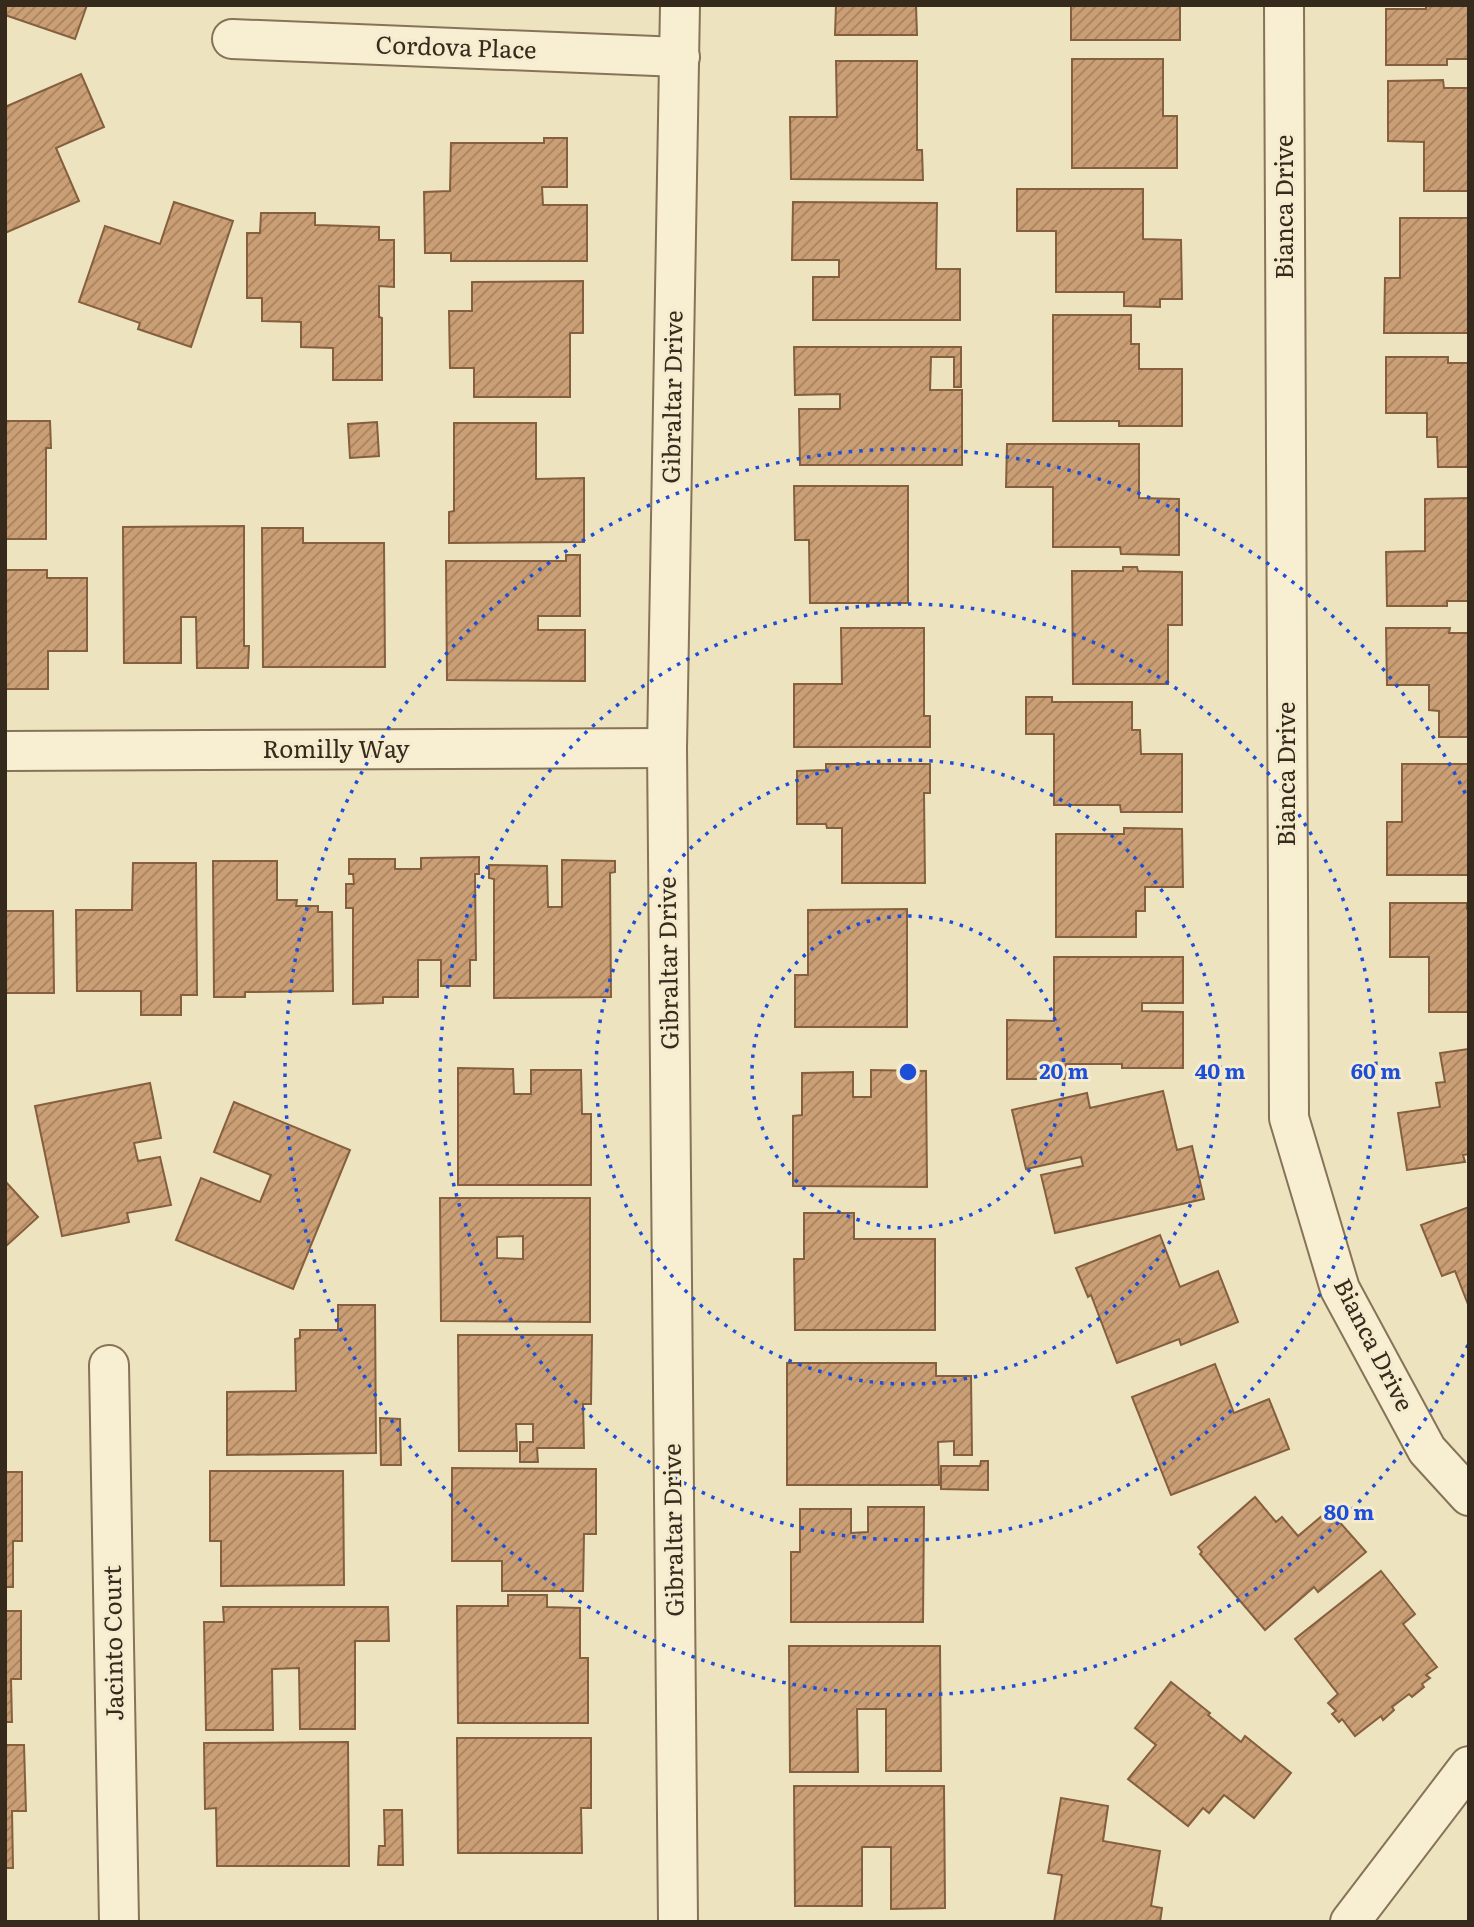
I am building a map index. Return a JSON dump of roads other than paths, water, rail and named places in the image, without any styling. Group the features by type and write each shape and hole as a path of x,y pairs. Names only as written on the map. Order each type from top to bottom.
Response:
{"street":[{"name":"Gibraltar Drive","path":"678,1922 667,748 680,5"},
{"name":"Bianca Drive","path":"1284,5 1289,1118 1340,1289 1427,1450 1469,1496"},
{"name":"Cordova Place","path":"232,39 680,57"},
{"name":"Romilly Way","path":"5,751 667,748"},
{"name":"Jacinto Court","path":"109,1365 119,1922"},
{"path":"1349,1922 1469,1766"}]}
